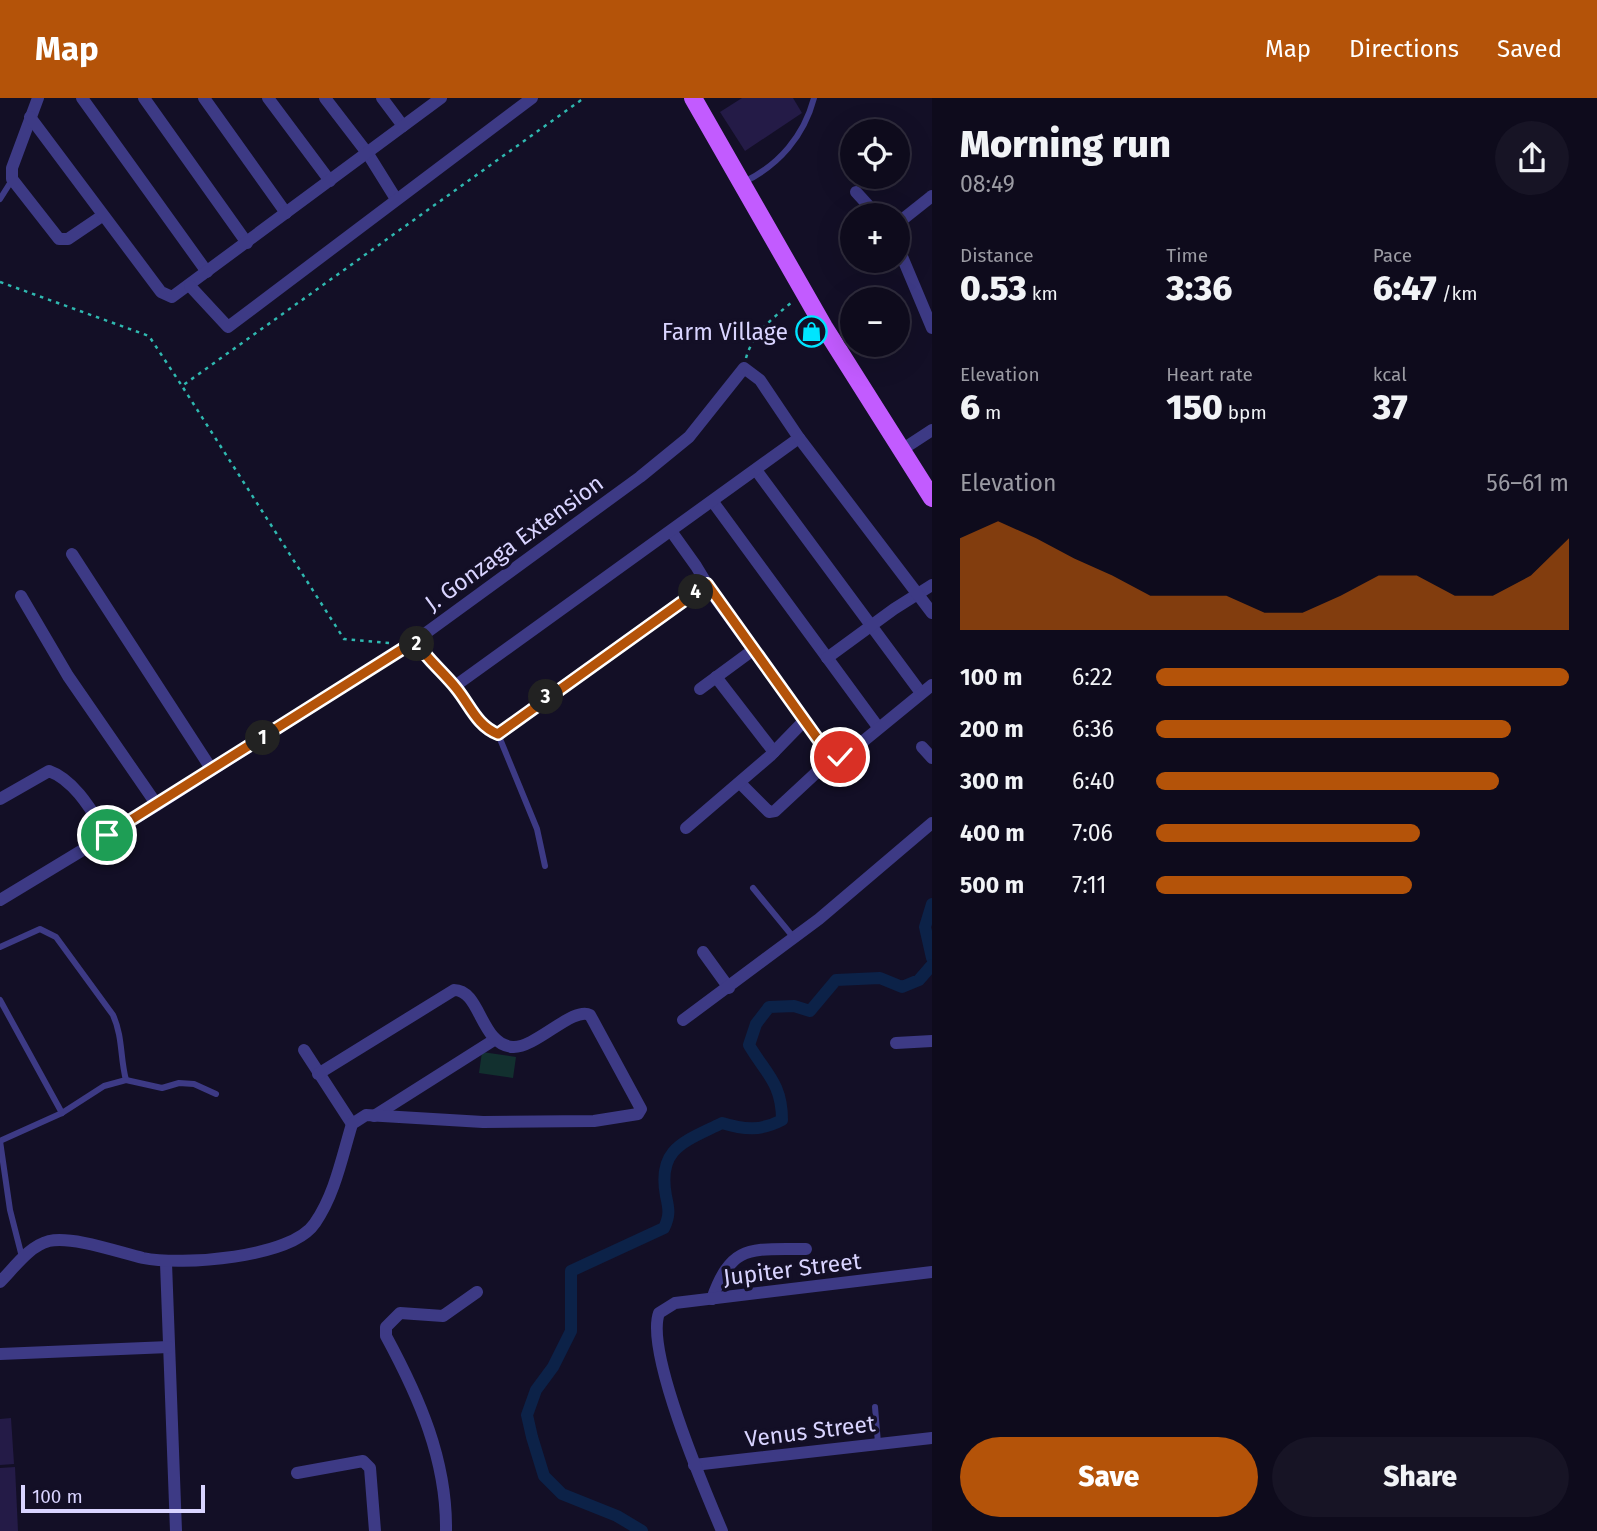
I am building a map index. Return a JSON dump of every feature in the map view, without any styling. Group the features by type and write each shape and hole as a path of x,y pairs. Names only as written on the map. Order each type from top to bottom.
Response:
{"main road":[{"path":"693,98 804,294 932,498"}],"street":[{"path":"38,98 12,168 12,179 58,239 68,239 103,216"},
{"path":"82,98 207,272"},
{"path":"144,98 247,243"},
{"path":"204,98 286,213"},
{"path":"268,98 330,181"},
{"path":"325,98 368,154 396,200"},
{"path":"382,98 403,126"},
{"path":"30,117 161,292 172,297 441,98"},
{"path":"190,286 228,327 532,98"},
{"path":"856,192 866,203"},
{"path":"910,213 932,196"},
{"path":"909,273 932,328"},
{"path":"744,368 760,380 799,438 932,613"},
{"name":"J. Gonzaga Extension","path":"0,900 157,805 413,643 640,477 689,437 744,368"},
{"path":"903,449 932,430"},
{"path":"455,687 799,438"},
{"path":"756,470 920,694"},
{"path":"713,502 878,727"},
{"path":"671,531 832,758"},
{"path":"72,554 212,770"},
{"path":"413,643 455,687 479,722 498,734 707,584"},
{"path":"827,658 932,585"},
{"path":"21,596 68,676 157,805"},
{"path":"700,689 753,650"},
{"path":"716,677 774,752"},
{"path":"740,783 772,812 832,758 850,752 932,685"},
{"path":"687,828 774,752 804,721"},
{"path":"922,747 932,758"},
{"path":"1,798 49,771 62,778 86,803 107,835"},
{"path":"682,1020 794,938 932,823"},
{"path":"703,952 729,988"},
{"path":"0,1282 22,1258 49,1241 71,1242 166,1263 227,1258 298,1238 315,1225 337,1178 352,1124 359,1117 472,1122 594,1121 627,1117 638,1114 641,1109 590,1015 585,1013 528,1044 510,1047 494,1040 467,995 454,990 318,1074"},
{"path":"374,1116 494,1040"},
{"path":"896,1043 932,1041"},
{"path":"304,1050 352,1124"},
{"path":"712,1299 720,1275 730,1261 744,1253 806,1249"},
{"path":"166,1263 176,1531"},
{"name":"Jupiter Street","path":"694,1465 666,1376 656,1331 659,1314 675,1303 932,1272"},
{"path":"446,1531 439,1459 422,1409 386,1336 386,1327 399,1313 443,1315 477,1292"},
{"path":"0,1354 169,1347"},
{"name":"Venus Street","path":"694,1465 932,1438"},
{"path":"296,1473 363,1461 370,1468 376,1531"},
{"path":"694,1465 722,1531"}],"lane":[{"path":"741,184 763,173 785,152 806,120 814,98"},
{"path":"0,199 12,179"},
{"path":"498,734 537,830 545,866"},
{"path":"753,888 794,938"},
{"path":"0,947 40,929 56,937 113,1015 120,1029 121,1059 127,1080"},
{"path":"0,1000 62,1113"},
{"path":"22,1258 10,1210 1,1140 62,1113 104,1086 127,1080 162,1088 179,1083 194,1084 216,1094"},
{"path":"875,1407 878,1445"}],"path":[{"path":"182,386 584,98"},
{"path":"0,282 149,336 344,639 413,643"},
{"path":"744,368 754,339 764,327 804,294"}],"green space":[{"path":"482,1052 516,1057 513,1078 479,1073"}],"building":[{"path":"742,98 793,98 802,113 745,151 720,112"},
{"path":"11,1418 14,1464 0,1465 0,1419"},
{"path":"15,1467 18,1531 0,1531 0,1468"}],"waterway":[{"path":"932,904 925,927 932,958"},
{"path":"642,1531 617,1516 562,1494 544,1476 532,1437 527,1415 536,1390 553,1367 571,1331 571,1271 664,1228 668,1212 664,1180 666,1167 676,1149 685,1142 722,1123 753,1128 782,1120 776,1088 749,1045 756,1024 769,1007 794,1006 810,1011 836,980 880,978 902,987 919,980 932,965"}],"place":[{"name":"Farm Village","path":"811,332"}],"route":[{"path":"107,835 415,641 438,671 455,687 479,722 498,734 707,584 825,749 832,758 840,757"}]}
